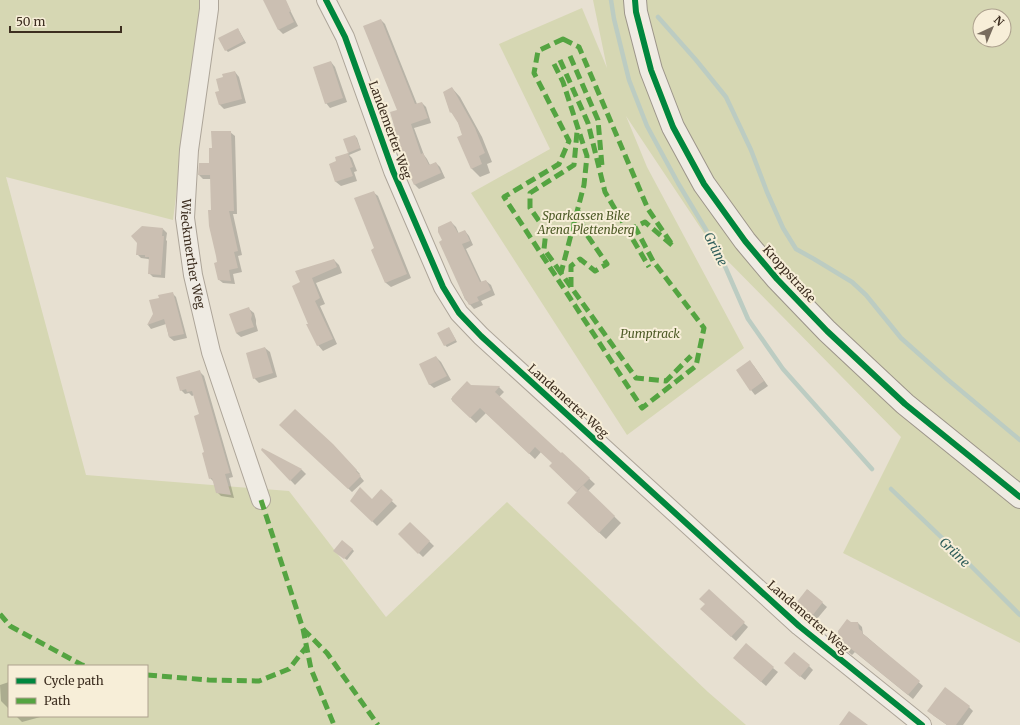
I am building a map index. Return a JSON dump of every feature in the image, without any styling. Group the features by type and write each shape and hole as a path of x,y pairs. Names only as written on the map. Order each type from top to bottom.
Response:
{"street":[{"name":"Wieckmerther Weg","path":"209,0 189,150 185,218 193,275 211,352 261,500"},
{"name":"Landemerter Weg","path":"326,0 345,37 393,171 443,287 459,313 481,336 799,626 922,725"},
{"name":"Kroppstraße","path":"635,0 636,12 651,70 674,127 704,184 745,241 777,279 827,330 905,404 1020,497"}],"green space":[{"path":"0,0 201,0 173,220 6,177 86,475 289,491 386,617 507,502 708,692 746,725 0,725"},
{"path":"593,0 1020,0 1020,643 843,553 901,437 712,245 626,116 647,167 744,348 627,435 471,193 550,149 499,44 582,8 607,68"}],"building":[{"path":"263,0 286,0 291,11 289,12 294,22 278,30"},
{"path":"381,19 415,104 422,102 428,118 411,124 421,154 423,153 429,165 436,162 441,173 414,185 401,156 392,130 395,129 390,112 397,110 363,26"},
{"path":"238,28 244,41 225,51 218,38"},
{"path":"331,61 343,98 325,104 313,67"},
{"path":"235,71 242,99 219,105 215,92 219,91 216,79 223,77 222,74"},
{"path":"452,87 475,128 485,153 479,156 482,164 471,169 457,137 462,135 458,123 451,112 450,113 443,92"},
{"path":"211,131 231,131 234,211 229,211 238,251 234,252 238,268 229,270 231,281 218,280 214,263 217,262 216,256 209,226 208,210 211,210 210,175 198,175 199,163 209,163 209,148 212,148"},
{"path":"355,135 360,148 348,153 343,139"},
{"path":"348,153 353,167 350,168 353,176 335,182 329,164 336,161 335,157"},
{"path":"374,191 407,274 385,283 371,250 374,248 354,198"},
{"path":"451,221 458,233 465,230 470,241 462,244 480,282 486,280 491,290 477,297 479,301 469,305 439,242 442,240 438,232 438,227"},
{"path":"142,226 163,228 162,236 164,236 161,275 148,274 149,257 145,257 145,255 136,255 137,243 131,236"},
{"path":"334,259 337,267 312,278 320,298 315,301 333,339 317,346 306,324 308,324 292,286 300,282 295,271"},
{"path":"173,292 184,334 169,337 164,319 147,325 153,314 149,300 159,298 158,295"},
{"path":"249,307 254,327 236,333 229,314"},
{"path":"449,327 456,340 444,346 437,333"},
{"path":"265,347 273,373 253,379 246,353"},
{"path":"436,356 447,376 429,385 419,364"},
{"path":"750,360 764,381 750,391 736,370"},
{"path":"200,370 230,473 225,474 231,495 216,493 212,478 209,479 202,453 204,452 194,416 199,414 192,391 187,392 186,389 180,391 176,377"},
{"path":"467,381 471,385 500,386 495,392 590,478 576,492 549,466 552,463 535,447 529,454 480,408 470,418 452,401 452,397"},
{"path":"295,409 333,444 361,476 348,489 279,425"},
{"path":"262,448 302,469 290,481 261,450"},
{"path":"583,485 615,516 599,533 567,503"},
{"path":"360,487 372,499 381,489 393,500 372,522 350,501"},
{"path":"410,522 430,541 418,554 398,534"},
{"path":"342,540 353,549 344,559 333,551"},
{"path":"709,589 745,622 731,637 700,609 705,604 699,599"},
{"path":"807,589 823,602 812,616 796,603"},
{"path":"847,619 851,622 858,622 859,629 863,632 862,633 920,681 908,695 850,648 848,652 836,643 839,640 838,631"},
{"path":"746,643 774,667 761,682 733,658"},
{"path":"794,652 810,665 800,677 784,663"},
{"path":"945,687 970,706 956,725 947,725 927,711"},
{"path":"849,711 868,725 839,725"}],"waterway":[{"name":"Grüne","path":"611,0 614,19 629,80 647,126 678,183 717,248 748,319 783,369 872,469"},
{"path":"658,17 726,97 751,150 783,228 796,249 852,282 866,295 901,338 1020,440"},
{"name":"Grüne","path":"891,489 1020,615"}],"marked path":[{"path":"563,39 579,47 648,209 673,246 645,222 635,227 653,261 704,328 696,366 642,408 504,197 559,164 569,141 534,73 538,51 563,39"},
{"path":"570,56 598,120 602,166"},
{"path":"560,60 588,123 605,192 649,267"},
{"path":"554,64 563,82 587,156 584,185 561,273 636,378 666,381 691,356"},
{"path":"561,273 544,249 546,231 530,208 530,193 574,165 577,132"},
{"path":"571,287 571,266 580,259 595,271 607,264 585,232 578,211"},
{"path":"261,500 303,629 311,669 334,725"},
{"path":"0,614 10,626 82,665"},
{"path":"303,629 327,653 378,725"},
{"path":"148,675 209,680 259,681 289,669 307,646"}],"cycle path":[{"path":"326,0 345,37 393,171 443,287 459,313 481,336 799,626 922,725"},
{"path":"635,0 636,12 651,70 673,127 704,184 745,241 777,279 827,331 905,404 1020,497"}],"park label":[{"name":"Sparkassen Bike Arena Plettenberg","path":"586,223"},
{"name":"Pumptrack","path":"650,334"}]}
